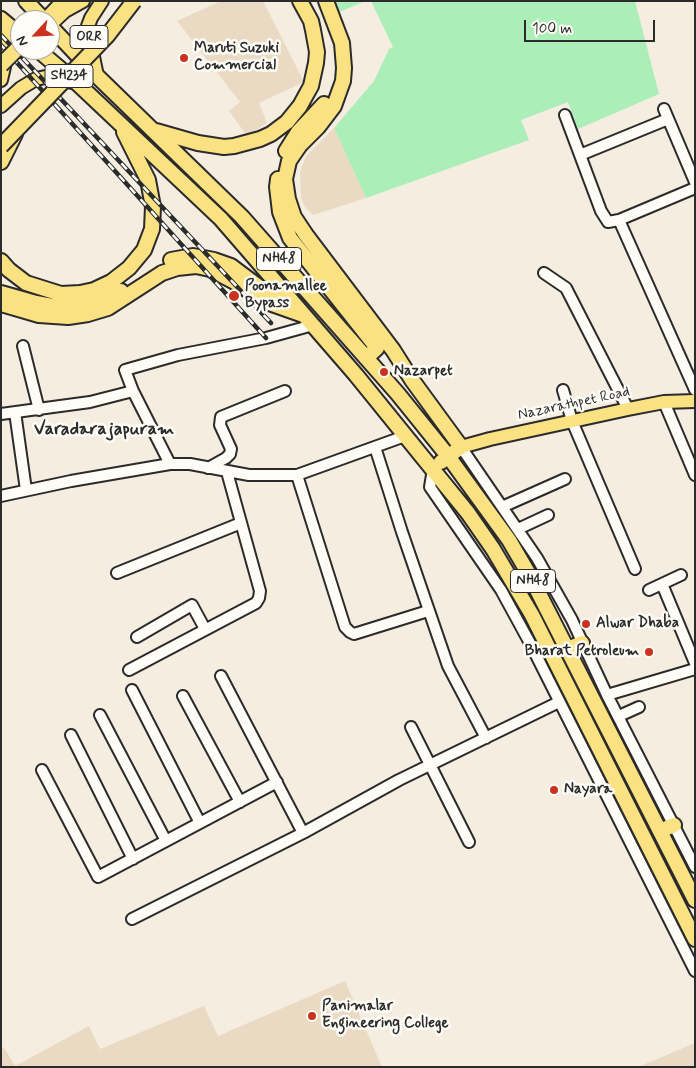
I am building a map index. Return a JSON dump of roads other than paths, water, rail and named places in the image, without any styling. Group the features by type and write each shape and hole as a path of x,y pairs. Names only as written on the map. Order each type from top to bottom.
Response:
{"highway":[{"path":"55,10 64,1"},
{"name":"SH234","path":"1,146 107,36 134,1"},
{"path":"153,130 198,143 224,147 251,143 279,128 300,106 311,86 314,73 317,52 311,21 300,1"},
{"path":"318,1 338,53 338,75 330,97 314,117 298,132 281,162 277,187 280,212 290,238 377,348 366,358"},
{"path":"326,1 344,54 342,81 334,106 289,160 285,179 288,199 294,217 306,235 393,350 461,448 432,469"},
{"name":"NH48","path":"60,37 97,76 242,217 398,394 448,456 509,540 530,576 695,900"},
{"path":"1,65 10,56"},
{"name":"NH48","path":"49,60 119,122 178,181 221,219 309,320 468,513 516,587 600,767 695,939"},
{"path":"1,261 26,283 60,294 94,290 111,282 129,268 144,250 152,229 153,207 148,180 119,122"},
{"path":"1,162 15,133"},
{"path":"1,293 36,304 57,307 80,306 124,290 155,266 193,256 231,266 259,286 290,299"},
{"path":"1,304 39,315 68,318 108,308 162,273 177,268 196,266 210,269 233,280 269,303 309,320"},
{"path":"568,649 582,643"},
{"path":"660,831 674,825"}],"main road":[{"name":"ORR","path":"60,16 83,1"},
{"name":"ORR","path":"97,76 88,37 88,26 102,1"},
{"path":"1,19 7,43 1,80"},
{"path":"1,106 21,88 36,79 50,76 77,84"},
{"name":"Nazarathpet Road","path":"461,448 490,439 628,409 664,402 695,401"}],"street":[{"path":"565,114 601,211 608,222 619,220 695,188"},
{"path":"580,155 666,114 695,182"},
{"path":"619,220 695,390"},
{"path":"544,273 566,288 628,409"},
{"path":"170,464 124,372 127,368 178,355 266,338 309,320"},
{"path":"23,346 39,410"},
{"path":"563,390 572,421 635,569"},
{"path":"1,414 90,402 133,391"},
{"path":"208,468 230,454 231,449 220,425 221,417 285,392"},
{"path":"664,402 695,475"},
{"path":"15,412 26,490"},
{"path":"1,496 170,464 190,464 249,475 297,475 406,436"},
{"path":"375,447 428,611 448,666 486,738"},
{"path":"461,448 537,558 572,620 607,695 695,867"},
{"path":"432,469 430,487 501,590 559,702 600,767 695,971"},
{"path":"129,670 256,603 259,598 260,591 227,472"},
{"path":"297,475 345,627 354,634 428,611"},
{"path":"502,507 565,479"},
{"path":"518,530 548,515"},
{"path":"117,573 241,523"},
{"path":"649,590 681,575"},
{"path":"662,584 695,663"},
{"path":"137,637 192,605 205,630"},
{"path":"607,695 695,669"},
{"path":"221,676 303,832"},
{"path":"132,690 200,823"},
{"path":"183,696 240,802"},
{"path":"132,919 303,832 399,780 559,702"},
{"path":"619,716 639,707"},
{"path":"100,715 166,841"},
{"path":"411,727 469,842"},
{"path":"71,735 133,859"},
{"path":"42,770 98,877 277,782"}],"railway":[{"path":"1,35 271,323"},
{"path":"1,45 266,338"}],"place":[{"name":"Maruti Suzuki Commercial","path":"184,58"},
{"name":"Poonamallee Bypass","path":"234,296"},
{"name":"Nazarpet","path":"384,372"},
{"name":"Alwar Dhaba","path":"586,624"},
{"name":"Bharat Petroleum","path":"649,652"},
{"name":"Nayara","path":"554,790"},
{"name":"Panimalar Engineering College","path":"312,1016"}],"district":[{"name":"Varadarajapuram","path":"104,430"}]}
